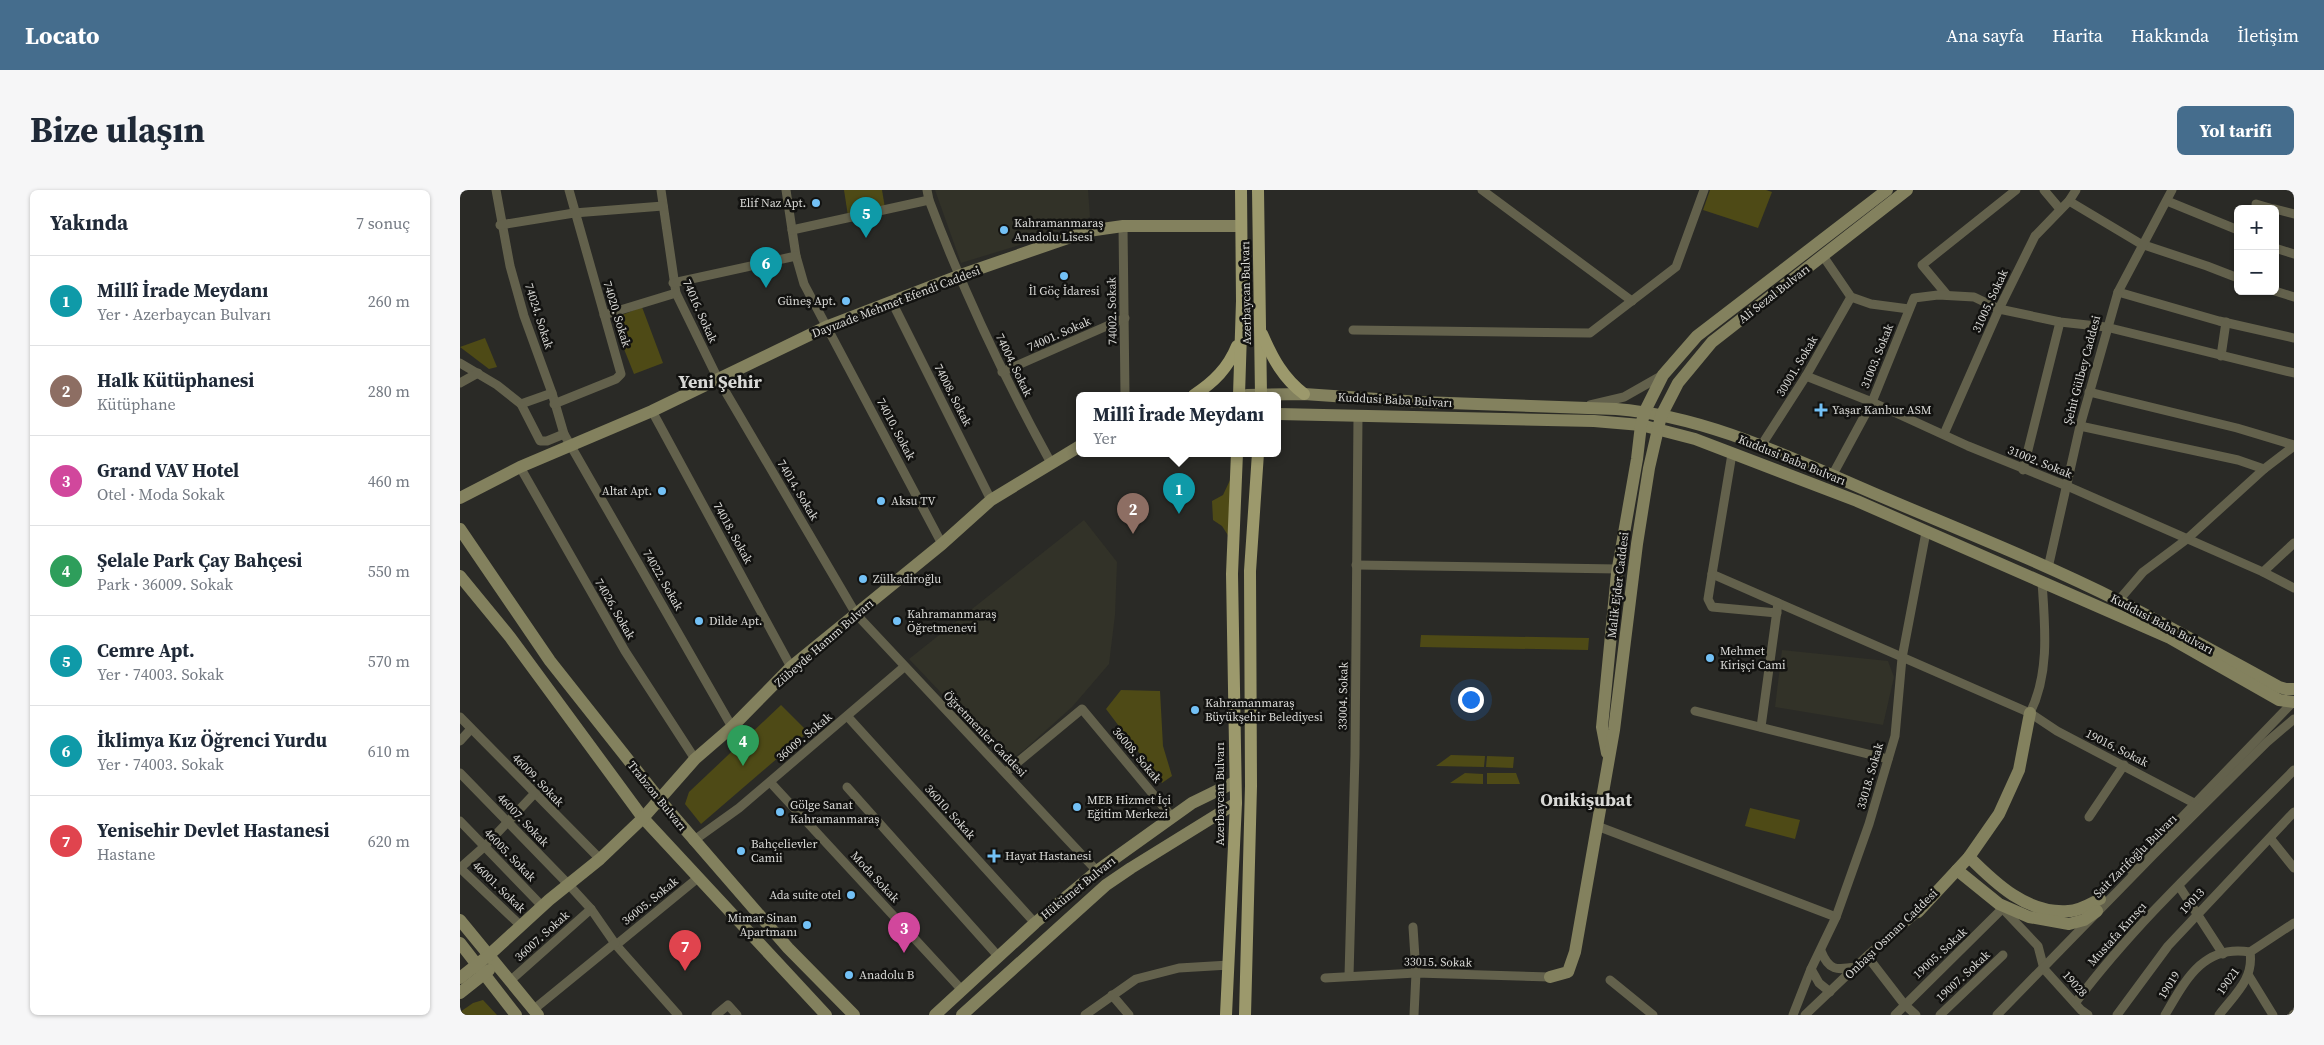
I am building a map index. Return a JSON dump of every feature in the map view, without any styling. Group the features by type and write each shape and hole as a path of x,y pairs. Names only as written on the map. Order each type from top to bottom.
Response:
{"main road":[{"path":"1239,392 1241,190"},
{"name":"Azerbaycan Bulvarı","path":"1258,190 1261,392"},
{"name":"Ali Sezal Bulvarı","path":"1645,411 1663,375 1697,336 1887,190"},
{"name":"Ali Sezal Bulvarı","path":"1661,416 1678,383 1712,342 1908,190"},
{"name":"Dayızade Mehmet Efendi Caddesi","path":"460,498 520,467 652,410 828,326 958,276 1088,231 1123,226 1241,226"},
{"path":"1260,329 1278,368 1291,384 1304,394"},
{"path":"1198,392 1220,374 1231,362 1240,339"},
{"name":"Kuddusi Baba Bulvarı","path":"1281,395 1304,394 1421,402 1645,411 1711,429 1761,446 2048,568 2119,600 2279,687 2294,689"},
{"name":"Malik Ejder Caddesi","path":"1608,760 1602,726 1618,569 1641,425 1645,411"},
{"name":"Kuddusi Baba Bulvarı","path":"1281,414 1594,421 1641,425 1695,439 1856,501 2170,638 2279,700 2294,702"},
{"name":"Malik Ejder Caddesi","path":"1550,978 1568,972 1576,952 1614,730 1636,544 1649,468 1661,416"},
{"name":"Zübeyde Hanım Bulvarı","path":"481,970 493,960 520,925 600,859 643,818 695,759 732,727 791,668 942,544 991,500 1076,448"},
{"name":"Azerbaycan Bulvarı","path":"1226,1015 1236,803 1232,574 1237,457"},
{"path":"1245,1015 1252,786 1250,571 1258,457"},
{"name":"Trabzon Bulvarı","path":"460,529 480,561 550,661 693,841 788,948 854,1015"},
{"name":"Trabzon Bulvarı","path":"460,551 469,552 480,561"},
{"name":"Trabzon Bulvarı","path":"460,576 510,637 643,818 826,1015"},
{"name":"Onbaşı Osman Caddesi","path":"1918,912 1969,857 1996,818 2019,770 2030,713"},
{"name":"Hükümet Bulvarı","path":"935,1015 961,989 1035,923 1097,871 1192,803 1235,782"},
{"name":"Hükümet Bulvarı","path":"962,1015 1106,885 1236,803"},
{"path":"1969,857 1999,886 2025,901 2049,910 2068,911 2099,905"},
{"path":"1958,870 2001,906 2029,917 2069,924 2084,920 2099,905"},
{"path":"460,920 535,1012"},
{"path":"460,943 516,1015"},
{"path":"460,978 481,970"},
{"path":"460,993 481,970"}],"street":[{"name":"74024. Sokak","path":"496,190 500,225 524,316 552,393 564,434 571,446"},
{"name":"74020. Sokak","path":"554,404 616,379 621,374 574,213 570,190"},
{"name":"74016. Sokak","path":"661,190 673,283 676,293 718,379"},
{"name":"74010. Sokak","path":"786,190 796,256 804,284 828,326 942,544"},
{"name":"74004. Sokak","path":"928,190 929,200 958,276 1002,372 1051,463"},
{"path":"1482,190 1632,301"},
{"path":"1353,330 1590,333 1676,267 1704,190"},
{"path":"2016,190 1922,265 1946,295 1974,297 1999,309 2060,322 2106,327 2294,373"},
{"path":"2044,190 2060,209"},
{"name":"31005. Sokak","path":"1944,434 1999,309 2035,236 2069,201 2076,190"},
{"name":"Şehit Gülbey Caddesi","path":"2048,568 2080,426 2106,327 2118,292 2141,244 2172,190"},
{"path":"792,230 929,200"},
{"path":"2069,201 2141,244 2234,276"},
{"path":"2167,201 2234,228"},
{"path":"500,225 574,213 663,206"},
{"path":"2279,210 2294,214"},
{"name":"74002. Sokak","path":"1123,226 1125,392"},
{"path":"2279,249 2294,254"},
{"path":"673,283 796,256"},
{"path":"1823,256 1851,297 1871,304 1908,309"},
{"path":"2118,292 2226,322 2294,338"},
{"path":"2279,292 2294,297"},
{"path":"604,316 676,293"},
{"name":"31003. Sokak","path":"1832,476 1872,402 1914,298 1946,295"},
{"name":"30001. Sokak","path":"1761,446 1806,376 1851,297"},
{"name":"74008. Sokak","path":"892,302 991,500"},
{"name":"74001. Sokak","path":"1002,372 1125,318"},
{"path":"2023,470 2060,322"},
{"path":"2221,356 2226,322"},
{"path":"460,363 478,373 521,404 540,441 547,441 564,434"},
{"path":"460,383 478,373"},
{"path":"1578,408 1624,397 1663,375"},
{"name":"31002. Sokak","path":"1806,376 1872,402 2023,470 2067,486 2263,572 2294,588"},
{"name":"74014. Sokak","path":"718,379 856,614"},
{"path":"2089,392 2237,428 2294,446"},
{"path":"521,404 552,393"},
{"name":"74018. Sokak","path":"652,410 791,668"},
{"name":"33004. Sokak","path":"1349,976 1358,417"},
{"path":"2080,426 2238,460 2264,469"},
{"name":"74022. Sokak","path":"571,446 732,727"},
{"path":"2119,600 2143,572 2187,539 2264,469 2294,446"},
{"path":"1732,454 1708,599 1712,607 1777,613"},
{"name":"74026. Sokak","path":"520,467 624,651 695,759"},
{"name":"33018. Sokak","path":"1793,1015 1811,969 1836,917 1870,824 1895,736 1902,658 1926,532"},
{"path":"2263,572 2294,543"},
{"path":"1356,565 1618,569"},
{"name":"19016. Sokak","path":"1712,574 2030,713 2057,731 2194,803"},
{"path":"2030,713 2039,696 2044,659 2045,623 2042,582"},
{"path":"1761,727 1778,603"},
{"name":"Öğretmenler Caddesi","path":"856,614 1097,871"},
{"name":"36009. Sokak","path":"693,841 739,808 848,717 904,667"},
{"name":"Sait Zarifoğlu Bulvarı","path":"1997,1015 2044,969 2099,905 2194,803 2294,702"},
{"name":"36008. Sokak","path":"1006,772 1082,709 1172,817"},
{"path":"1695,710 1888,759"},
{"name":"46009. Sokak","path":"460,717 600,859"},
{"name":"36010. Sokak","path":"848,717 1035,923"},
{"name":"Sait Zarifoğlu Bulvarı","path":"2099,905 2267,742 2294,719"},
{"path":"460,741 472,729"},
{"path":"2088,817 2124,765"},
{"name":"Mustafa Kırısçı","path":"2076,1002 2104,964 2294,770"},
{"name":"46007. Sokak","path":"460,773 569,884 591,909 615,944 678,1015"},
{"name":"Moda Sokak","path":"770,782 961,989"},
{"path":"847,787 998,956"},
{"path":"460,868 485,846 534,794"},
{"name":"19013","path":"2117,1015 2168,946 2294,812"},
{"name":"46005. Sokak","path":"460,821 542,906"},
{"path":"1597,826 1836,917"},
{"path":"2270,838 2294,868"},
{"name":"46001. Sokak","path":"460,868 520,925"},
{"name":"36005. Sokak","path":"535,1012 615,944 699,877"},
{"path":"2179,886 2223,954"},
{"path":"2001,906 2038,946 2044,969"},
{"name":"19005. Sokak","path":"1895,1015 2001,906"},
{"name":"36007. Sokak","path":"510,981 591,909"},
{"name":"Onbaşı Osman Caddesi","path":"1805,1015 1867,956 1918,912"},
{"path":"2250,952 2294,923"},
{"path":"1413,927 1416,973 1414,1015"},
{"name":"19019","path":"2165,1015 2188,976 2206,959 2238,950 2250,952"},
{"path":"1821,951 1826,962 1832,968 1841,970 1856,967"},
{"name":"19021","path":"2219,1015 2249,976 2252,964 2250,952"},
{"name":"19007. Sokak","path":"1940,1015 2003,955"},
{"path":"1867,956 1904,1004 1916,1015"},
{"path":"1084,1015 1136,979 1178,968 1229,965"},
{"path":"1811,969 1819,983 1830,992"},
{"name":"19028","path":"2044,969 2076,1002 2082,1013"},
{"name":"33015. Sokak","path":"1325,978 1416,973 1550,978"},
{"path":"2249,976 2273,1015"},
{"path":"1610,980 1653,1015"},
{"path":"1112,994 1129,1015"},
{"path":"716,1015 728,1005 737,1015"}],"shaded area":[{"path":"844,190 882,190 885,208 848,216"},
{"name":"Kahramanmaraş Anadolu Lisesi","path":"935,190 1088,190 1090,217 1026,243 961,263"},
{"path":"1710,190 1766,190 1772,192 1758,228 1703,210"},
{"path":"642,307 663,363 634,374 612,319"},
{"path":"485,338 497,367 489,369 460,347"},
{"path":"1231,478 1231,540 1222,526 1213,520 1212,501 1223,495"},
{"path":"1084,520 1117,562 1115,615 1109,664 1072,707 1024,750 1007,762 909,659"},
{"path":"1421,635 1589,638 1588,650 1420,647"},
{"path":"1782,650 1888,661 1894,677 1883,725 1775,707"},
{"path":"1121,690 1160,691 1163,746 1172,776 1162,783 1106,709"},
{"path":"781,705 808,732 701,824 685,804 689,792"},
{"path":"1451,755 1485,756 1484,767 1436,766"},
{"path":"1487,756 1514,757 1513,768 1486,767"},
{"path":"1465,773 1483,774 1483,784 1450,783"},
{"path":"1487,773 1516,773 1520,784 1487,784"},
{"path":"1750,808 1800,820 1795,839 1745,826"},
{"path":"483,1000 497,1015 460,1015 460,1012 473,1003"}],"place":[{"name":"Elif Naz Apt.","path":"816,203"},
{"name":"Kahramanmaraş Anadolu Lisesi","path":"1004,230"},
{"name":"Cemre Apt.","path":"866,238"},
{"name":"İl Göç İdaresi","path":"1064,276"},
{"name":"İklimya Kız Öğrenci Yurdu","path":"766,288"},
{"name":"Güneş Apt.","path":"846,301"},
{"name":"Yaşar Kanbur ASM","path":"1821,410"},
{"name":"Altat Apt.","path":"662,491"},
{"name":"Aksu TV","path":"881,501"},
{"name":"Millî İrade Meydanı","path":"1179,514"},
{"name":"Halk Kütüphanesi","path":"1133,534"},
{"name":"Zülkadiroğlu","path":"863,579"},
{"name":"Dilde Apt.","path":"699,621"},
{"name":"Kahramanmaraş Öğretmenevi","path":"897,621"},
{"name":"Mehmet Kirişçi Cami","path":"1710,658"},
{"name":"Kahramanmaraş Büyükşehir Belediyesi","path":"1195,710"},
{"name":"Şelale Park Çay Bahçesi","path":"743,766"},
{"name":"MEB Hizmet İçi Eğitim Merkezi","path":"1077,807"},
{"name":"Gölge Sanat Kahramanmaraş","path":"780,812"},
{"name":"Bahçelievler Camii","path":"741,851"},
{"name":"Hayat Hastanesi","path":"994,856"},
{"name":"Ada suite otel","path":"851,895"},
{"name":"Mimar Sinan Apartmanı","path":"807,925"},
{"name":"Grand VAV Hotel","path":"904,953"},
{"name":"Yenisehir Devlet Hastanesi","path":"685,971"},
{"name":"Anadolu B","path":"849,975"}],"district":[{"name":"Yeni Şehir","path":"720,381"},
{"name":"Onikişubat","path":"1586,799"}]}
